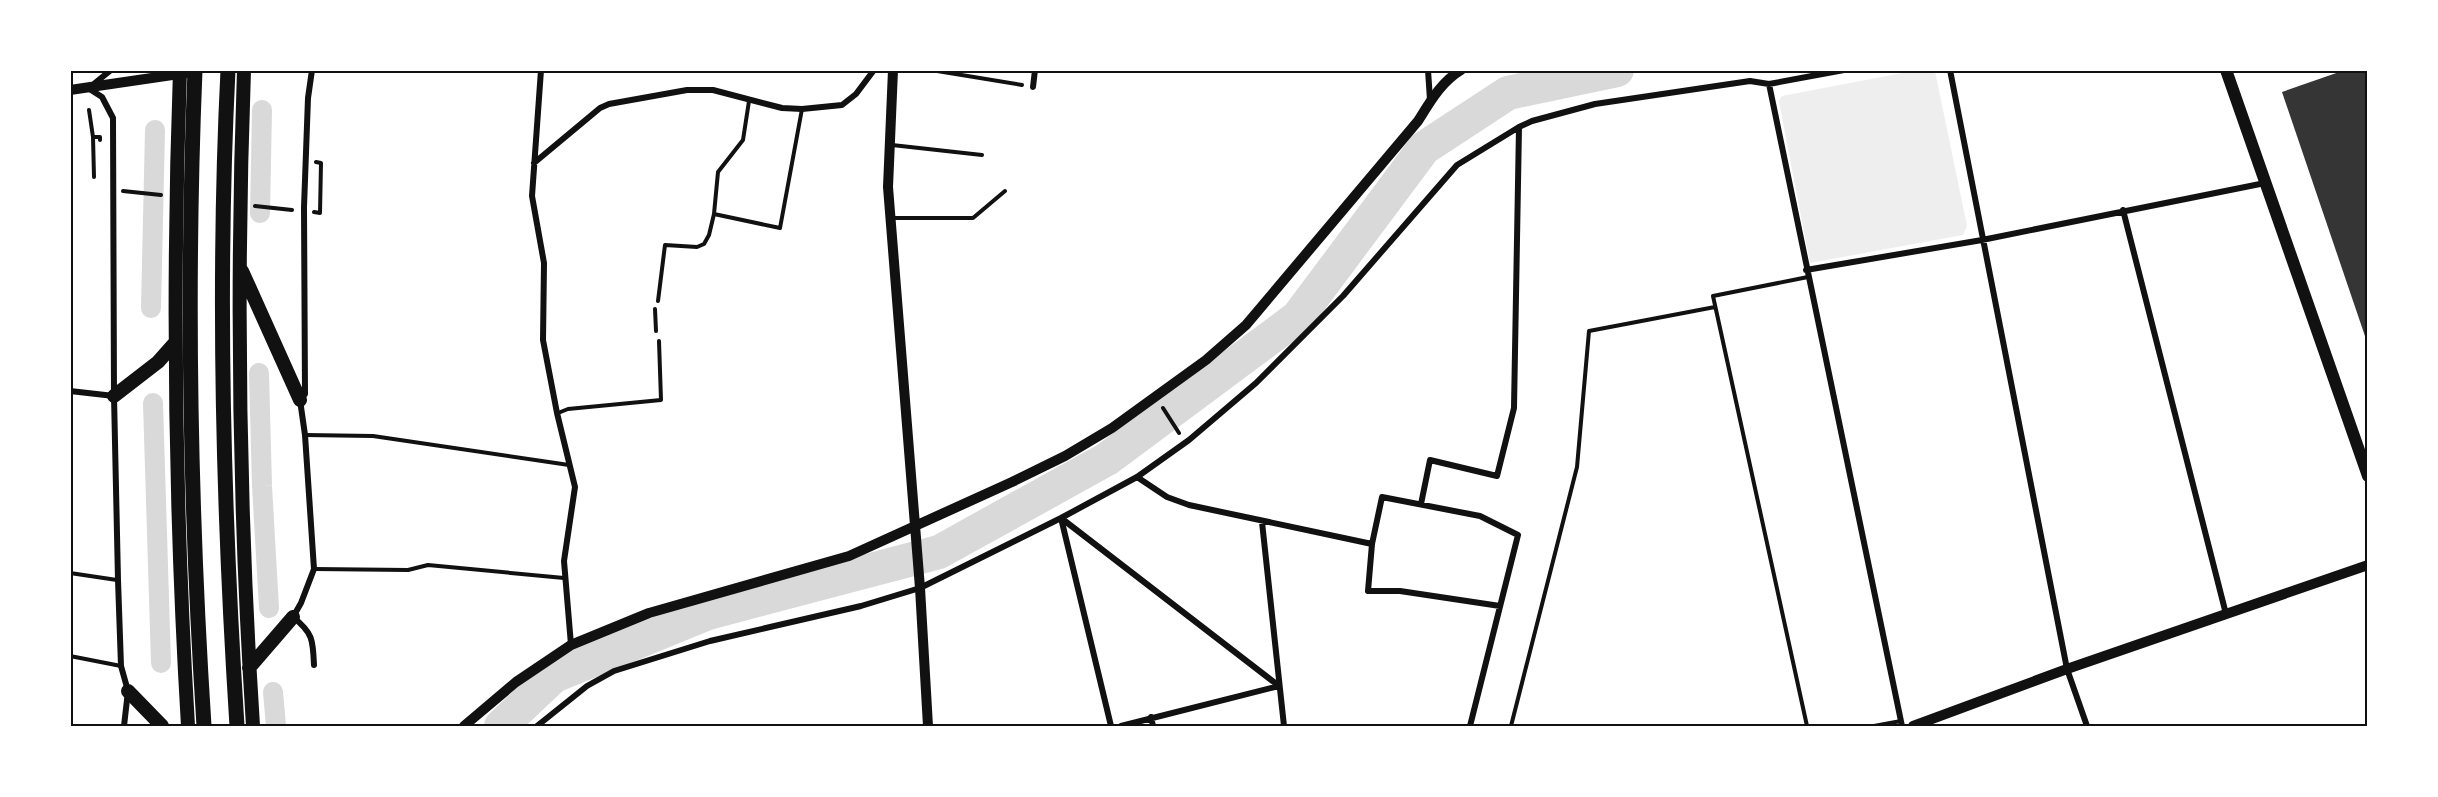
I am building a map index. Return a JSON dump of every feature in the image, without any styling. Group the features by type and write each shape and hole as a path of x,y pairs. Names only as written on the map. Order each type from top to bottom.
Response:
{"highway":[{"path":"228,70 222,239 222,367 226,512 237,726"},
{"path":"244,70 239,386 253,726"},
{"path":"188,726 181,605 174,344 189,71"},
{"path":"189,71 190,423 204,726"},
{"path":"240,266 300,400"},
{"path":"114,396 158,362 174,344"},
{"path":"249,668 293,617"},
{"path":"128,691 162,726"}],"main road":[{"path":"2226,70 2367,476"}],"street":[{"path":"87,87 100,81 111,70"},
{"path":"312,70 308,98 304,207 305,394 300,400 305,435 314,569 293,617 305,626 312,637 314,664"},
{"path":"541,70 532,196 544,263 543,340 557,413 575,487 564,561 571,645"},
{"path":"534,163 600,108 609,104 687,90 713,90 782,108 802,109 842,105 856,94 874,70"},
{"path":"892,70 888,145 890,218 928,726"},
{"path":"1033,87 1035,70"},
{"path":"1428,70 1430,101"},
{"path":"464,726 516,682 571,645 649,613 829,562 915,531 1074,450 1149,403 1206,360 1246,325 1418,121 1449,77 1461,70"},
{"path":"537,726 587,686 614,671 710,641 861,606 919,583 1062,518 1137,477 1189,441 1256,383 1343,296 1457,165 1518,127 1595,104 1750,81 1769,84 1844,70"},
{"path":"1950,70 2067,669 2088,726"},
{"path":"70,90 189,71"},
{"path":"1769,84 1902,724"},
{"path":"87,87 102,97 113,118 114,396 118,580 121,666 128,691 124,726"},
{"path":"1421,504 1430,460 1497,476 1514,408 1518,127"},
{"path":"1807,274 2265,183"},
{"path":"2123,210 2226,614"},
{"path":"70,391 114,396"},
{"path":"1137,477 1167,497 1189,505 1372,544"},
{"path":"1470,726 1518,535 1480,516 1382,497 1372,544 1368,591 1400,591 1500,606"},
{"path":"1062,518 1279,686"},
{"path":"1062,518 1112,726"},
{"path":"1262,522 1284,726"},
{"path":"1912,726 2067,669 2367,565"},
{"path":"1121,726 1279,686"},
{"path":"1151,717 1153,726"}],"lane":[{"path":"658,301 664,245 697,247 704,244 709,235 714,214 718,172 743,140 749,100"},
{"path":"714,214 780,228 802,109"},
{"path":"888,145 982,155"},
{"path":"890,218 974,218 1005,191"},
{"path":"1800,726 1807,726 1713,296 1807,274"},
{"path":"1511,726 1577,467 1589,331 1715,307"},
{"path":"557,413 568,409 661,400 659,341"},
{"path":"305,435 373,436 570,465"},
{"path":"314,569 408,570 428,565 564,578"},
{"path":"70,573 118,580"},
{"path":"70,656 121,666"},
{"path":"1874,726 1902,724"}],"path":[{"path":"931,70 1033,87"},
{"path":"89,110 93,137 94,177"},
{"path":"93,137 100,137 100,147"},
{"path":"658,301 655,303 655,319 656,339 659,341"},
{"path":"1163,408 1181,435"}],"shaded area":[{"path":"1918,70 1935,71 1967,226 1963,235 1810,263 1779,101 1782,96"}],"building":[{"path":"2345,70 2368,70 2367,342 2282,92"}],"waterway":[{"path":"501,726 554,676 708,613 939,552 1107,459 1298,317 1424,148 1508,93 1617,70"},
{"path":"260,213 262,110"},
{"path":"151,308 155,130"},
{"path":"259,373 262,486 269,608"},
{"path":"153,403 161,663"},
{"path":"273,692 276,726"}]}
